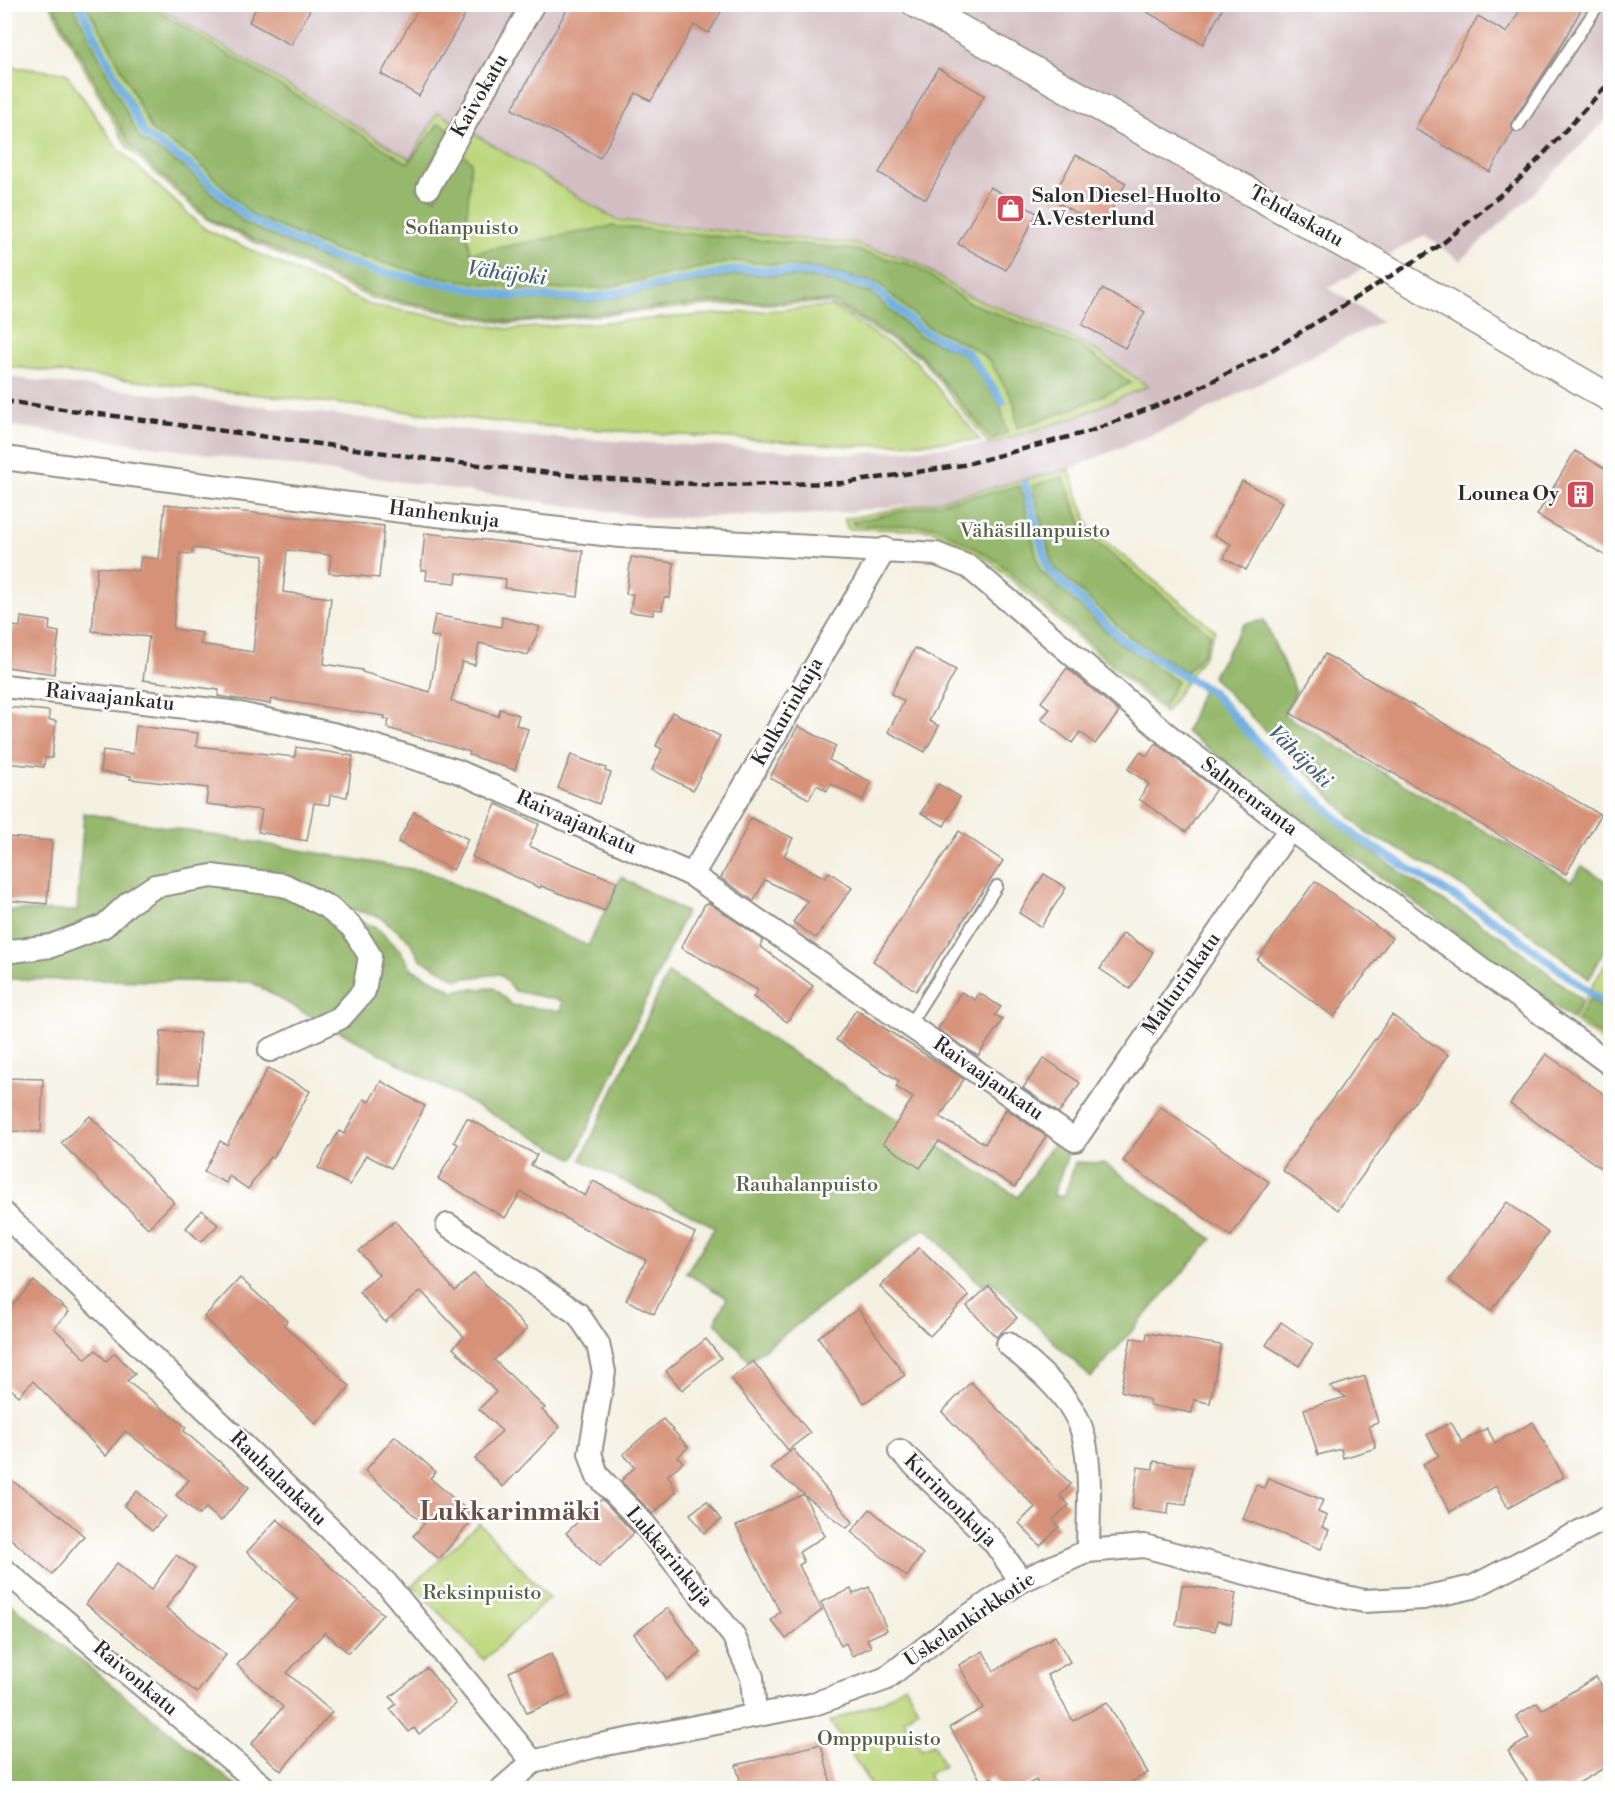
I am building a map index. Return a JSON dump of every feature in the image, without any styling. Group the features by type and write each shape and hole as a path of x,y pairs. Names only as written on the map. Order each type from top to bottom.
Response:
{"street":[{"name":"Kaivokatu","path":"428,188 533,4"},
{"name":"Tehdaskatu","path":"916,4 1611,398"},
{"name":"Hanhenkuja","path":"4,458 402,511 620,536 885,549"},
{"name":"Salmenranta","path":"885,549 936,554 969,567 1171,738 1290,829 1611,1064"},
{"name":"Kulkurinkuja","path":"692,874 885,549"},
{"name":"Raivaajankatu","path":"4,686 230,712 337,735 457,771 692,874 1075,1140"},
{"name":"Malturinkatu","path":"1075,1140 1290,829"},
{"path":"4,952 51,946 104,926 128,904 156,885 212,876 284,885 328,907 352,927 370,956 364,991 340,1018 270,1050"},
{"name":"Rauhalankatu","path":"4,1214 386,1583 533,1762"},
{"name":"Lukkarinkuja","path":"448,1226 578,1314 598,1344 604,1372 590,1454 597,1475 644,1524 733,1635 752,1677 755,1715"},
{"path":"1008,1344 1058,1391 1078,1419 1086,1453 1088,1551"},
{"name":"Kurimonkuja","path":"900,1451 994,1542 1021,1581"},
{"name":"Uskelankirkkotie","path":"503,1788 533,1762 596,1746 811,1706 885,1679 955,1625 1021,1581 1088,1551 1144,1546 1287,1584 1364,1601 1423,1598 1473,1587 1611,1516"},
{"name":"Raivonkatu","path":"4,1570 265,1788"}],"lane":[{"path":"1518,126 1599,4"},
{"path":"909,1024 997,886"}],"shaded area":[{"path":"155,5 1610,5 1610,116 1533,194 1460,261 1425,235 1328,288 1381,321 1185,421 1069,469 932,502 826,514 654,518 5,425 5,377 521,436 853,454 989,444 1071,419 1147,386 1085,343 964,294 914,261 854,244 616,220 438,112 410,159"}],"green space":[{"name":"Sofianpuisto","path":"50,5 155,5 410,159 438,112 616,220 854,244 914,261 964,294 1085,343 1148,386 1071,419 989,444 920,357 830,303 708,305 509,324 373,299 206,219 127,147"},
{"path":"53,5 73,5 140,139 184,167 244,223 324,259 506,299 590,302 741,274 815,278 871,293 919,336 964,354 1000,403 1007,433 991,439 921,355 833,301 711,302 511,322 375,296 209,218 130,145"},
{"path":"86,5 147,5 408,163 439,123 451,130 418,189 436,198 458,150 471,161 466,230 471,253 612,226 851,249 915,266 968,302 1080,346 1131,383 1067,411 1017,428 1014,402 990,361 970,346 927,326 878,283 815,268 735,261 602,288 521,290 429,275 334,250 252,215 194,158 152,131 110,46"},
{"path":"5,66 66,73 118,149 205,229 370,305 509,329 831,306 915,360 980,440 855,446 525,425 5,366"},
{"name":"Vähäsillanpuisto","path":"1069,469 1090,529 1215,630 1206,653 1165,713 990,561 933,530 848,529 844,519 932,502"},
{"path":"1063,477 1085,533 1210,634 1204,652 1187,672 1130,637 1053,566 1032,486"},
{"path":"1020,486 1040,570 1118,642 1177,681 1163,707 996,560 935,526 854,525 852,522"},
{"path":"1264,620 1296,692 1284,715 1571,881 1582,866 1610,884 1610,941 1589,979 1482,900 1426,865 1367,834 1212,677 1244,624"},
{"path":"1202,690 1211,696 1260,749 1354,839 1435,896 1504,938 1582,1000 1571,1019 1186,732"},
{"path":"84,813 429,872 588,946 621,877 686,912 574,1159 335,1029 374,956 337,912 378,929 399,949 412,969 452,990 494,988 512,1005 561,1011 562,1001 515,991 500,974 457,979 420,959 409,940 380,917 214,872 51,941 5,946 5,910 77,911"},
{"path":"213,880 283,888 326,910 365,957 360,990 319,1021 251,982 5,979 4,956 52,950 156,889"},
{"path":"1610,955 1610,1047 1573,1020"},
{"name":"Rauhalanpuisto","path":"668,973 1018,1197 1060,1133 1072,1143 1053,1196 1065,1195 1075,1162 1104,1163 1212,1239 1091,1378 992,1282 982,1286 925,1228 749,1361 715,1322 727,1298 686,1273 715,1227 581,1160"},
{"path":"1590,999 1610,1014 1610,1042 1578,1019"},
{"name":"Reksinpuisto","path":"479,1523 549,1598 484,1660 413,1585"},
{"path":"5,1599 239,1788 5,1788"},
{"name":"Omppupuisto","path":"905,1685 918,1709 904,1719 921,1749 933,1744 944,1766 928,1774 933,1788 873,1788 830,1721 885,1700"}],"building":[{"path":"258,4 313,4 291,45 249,22"},
{"path":"421,4 471,4 419,96 381,74"},
{"path":"570,4 725,4 709,33 694,25 651,101 636,93 600,158 512,109"},
{"path":"1133,4 1225,4 1203,44"},
{"path":"1523,4 1584,4 1555,56 1512,122 1513,131 1490,172 1415,129 1478,16 1507,33"},
{"path":"938,68 984,95 926,199 879,173"},
{"path":"1076,155 1126,183 1102,227 1051,199"},
{"path":"990,187 1037,213 1006,270 958,244"},
{"path":"1102,289 1145,312 1125,348 1082,325"},
{"name":"Lounea Oy","path":"1575,451 1611,472 1611,559 1537,515"},
{"path":"1242,481 1282,502 1246,570 1224,558 1231,544 1214,535"},
{"path":"165,504 384,526 379,578 329,573 331,555 287,550 283,592 331,598 324,664 362,670 362,672 430,692 439,637 431,636 435,615 501,627 502,617 540,627 528,655 479,643 475,665 462,662 451,701 498,716 500,709 519,715 516,725 528,729 515,770 469,755 470,752 387,728 389,720 384,719 385,716 271,699 270,704 218,696 219,690 143,680 149,637 92,631 97,567 139,571 141,557 159,559","holes":["193,548 264,556 253,652 200,644 202,633 173,629 180,553 192,554"]},
{"path":"425,533 583,551 578,597 505,588 506,579 457,573 456,583 426,580 427,570 421,570"},
{"path":"631,557 674,563 670,598 664,597 662,610 654,609 653,615 630,612 633,594 626,594"},
{"path":"21,617 50,621 49,630 59,632 54,674 7,667 12,626 20,627"},
{"path":"915,648 956,670 929,721 939,726 925,752 888,732 904,701 891,694"},
{"path":"1325,654 1601,815 1566,874 1290,713"},
{"path":"1067,668 1119,712 1095,744 1080,732 1072,743 1041,719 1050,709 1041,702"},
{"path":"4,707 49,711 49,720 56,721 52,758 45,758 44,767 6,763"},
{"path":"672,712 720,736 693,790 652,770 662,749 656,746"},
{"path":"136,726 198,733 196,746 295,757 296,747 353,756 347,797 330,795 329,805 314,803 307,841 258,832 262,810 206,804 208,788 130,779 131,776 100,772 103,750 133,754"},
{"path":"798,726 836,746 829,760 871,782 863,800 831,784 827,791 817,785 809,799 770,778"},
{"path":"1156,743 1216,789 1186,832 1139,799 1149,784 1128,769 1140,752 1147,756"},
{"path":"571,755 606,768 605,771 611,773 599,804 558,788"},
{"path":"938,784 960,797 944,826 921,813"},
{"path":"496,804 539,824 529,846 617,882 605,911 541,886 540,888 472,857"},
{"path":"414,812 468,839 453,870 398,842"},
{"path":"751,818 793,838 784,856 825,878 829,872 852,888 816,938 793,922 808,901 765,880 754,901 721,878"},
{"path":"959,831 1003,861 916,991 873,961"},
{"path":"7,837 52,841 47,904 4,900"},
{"path":"1044,874 1066,888 1041,927 1019,913"},
{"path":"1315,881 1392,938 1334,1017 1257,960"},
{"path":"709,903 763,940 760,946 813,986 787,1022 753,997 758,990 681,948 705,904"},
{"path":"1123,933 1153,952 1130,989 1100,969"},
{"path":"961,992 975,1000 979,993 1001,1007 995,1015 1003,1019 978,1056 938,1029"},
{"path":"856,1010 964,1079 940,1117 985,1144 1006,1109 1046,1136 1015,1187 939,1141 920,1168 883,1143 913,1098 896,1087 899,1081 836,1040"},
{"path":"1392,1015 1448,1055 1338,1210 1282,1170"},
{"path":"161,1031 200,1033 198,1084 158,1082"},
{"path":"1546,1054 1611,1099 1611,1175 1510,1104"},
{"path":"1044,1058 1080,1083 1059,1113 1023,1088"},
{"path":"268,1068 310,1091 273,1158 270,1157 248,1189 229,1176 226,1183 204,1172 220,1141 227,1145"},
{"path":"4,1078 43,1079 41,1132 4,1131"},
{"path":"381,1081 425,1106 391,1168 366,1155 350,1185 318,1168 339,1131 344,1134 364,1099 369,1102"},
{"path":"1161,1107 1269,1182 1231,1236 1123,1161"},
{"path":"90,1116 174,1202 148,1228 61,1143"},
{"path":"467,1118 537,1155 531,1165 585,1196 593,1181 695,1233 654,1314 626,1300 646,1260 572,1222 521,1192 505,1218 438,1179 458,1144 454,1142"},
{"path":"1507,1202 1548,1233 1491,1311 1449,1280"},
{"path":"202,1210 218,1225 201,1242 186,1228"},
{"path":"395,1221 455,1291 474,1273 527,1329 494,1360 545,1408 542,1410 560,1427 503,1487 475,1459 502,1431 479,1409 496,1392 453,1348 464,1337 421,1291 385,1322 359,1292 379,1275 359,1251"},
{"path":"919,1247 969,1296 930,1336 880,1287"},
{"path":"240,1278 287,1321 284,1325 350,1386 316,1424 204,1317"},
{"path":"34,1281 69,1312 54,1328 86,1359 96,1350 106,1361 115,1353 135,1374 127,1381 186,1427 184,1431 249,1487 221,1521 206,1508 199,1515 176,1495 189,1480 125,1431 106,1456 33,1381 19,1396 4,1383 4,1315"},
{"path":"989,1286 1017,1318 996,1337 967,1306"},
{"path":"858,1309 905,1375 864,1403 818,1337"},
{"path":"1281,1322 1313,1344 1299,1366 1266,1345"},
{"path":"1147,1333 1221,1345 1210,1403 1194,1400 1192,1413 1149,1405 1150,1400 1121,1391 1131,1338 1146,1340"},
{"path":"706,1339 721,1358 682,1390 666,1371"},
{"path":"753,1361 810,1433 788,1450 731,1379"},
{"path":"1365,1376 1378,1423 1369,1426 1376,1448 1343,1458 1341,1449 1318,1455 1304,1409 1346,1397 1330,1387"},
{"path":"971,1382 1071,1484 1060,1496 1069,1505 1053,1520 1059,1527 1040,1546 1019,1523 1035,1507 942,1412"},
{"path":"663,1419 688,1447 678,1457 683,1462 668,1475 676,1492 653,1514 621,1481 635,1467 623,1454"},
{"path":"1451,1422 1462,1442 1487,1428 1495,1443 1533,1422 1564,1477 1508,1508 1496,1486 1450,1512 1423,1464 1439,1456 1427,1435"},
{"path":"395,1436 436,1472 430,1478 475,1517 439,1559 413,1536 424,1524 365,1471"},
{"path":"793,1449 853,1522 847,1528 804,1495 825,1536 799,1552 804,1562 799,1565 822,1610 786,1639 771,1620 780,1612 736,1526 804,1494 770,1468"},
{"path":"1154,1461 1192,1467 1186,1505 1169,1503 1168,1514 1132,1509 1138,1467 1153,1469"},
{"path":"4,1475 55,1511 84,1536 52,1574 4,1533"},
{"path":"1268,1478 1323,1500 1318,1512 1327,1516 1322,1527 1329,1530 1321,1549 1243,1519 1256,1485 1264,1488"},
{"path":"137,1491 165,1516 152,1531 124,1506"},
{"path":"602,1499 634,1533 599,1567 566,1533"},
{"path":"707,1501 721,1520 704,1533 690,1514"},
{"path":"870,1509 923,1554 907,1577 851,1532"},
{"path":"277,1519 383,1614 348,1653 325,1632 287,1673 332,1712 281,1771 251,1744 283,1707 237,1665 298,1599 247,1552"},
{"path":"176,1555 195,1568 166,1608 226,1655 197,1693 86,1604 117,1563 151,1590"},
{"path":"1182,1585 1236,1593 1231,1624 1217,1621 1215,1631 1176,1625"},
{"path":"869,1587 887,1630 867,1639 871,1647 852,1656 846,1643 841,1646 821,1602 851,1589 853,1594"},
{"path":"668,1608 701,1653 667,1679 634,1634"},
{"path":"1055,1636 1070,1662 1047,1675 1073,1721 1107,1702 1148,1773 1120,1788 1041,1788 1036,1780 1021,1788 999,1788 992,1777 982,1783 950,1727 983,1708 959,1665 983,1651 994,1671"},
{"path":"551,1654 569,1695 527,1713 509,1672"},
{"path":"427,1668 456,1704 419,1734 414,1728 409,1732 390,1709 396,1704 390,1697"},
{"path":"1596,1677 1611,1700 1611,1716 1602,1722 1611,1736 1611,1764 1570,1788 1531,1788 1508,1751 1529,1738 1516,1716 1537,1703 1542,1710"},
{"path":"821,1744 832,1788 742,1788 736,1765"}],"waterway":[{"name":"Vähäjoki","path":"79,4 145,135 189,164 247,218 326,255 377,271 508,296 590,298 740,269 814,273 873,287 921,330 967,352 1003,402"},
{"name":"Vähäjoki","path":"1025,484 1048,569 1123,640 1212,692 1262,747 1357,837 1501,925 1610,1008"}],"railway":[{"path":"4,401 451,462 595,478 714,485 845,483 963,465 1091,431 1189,393 1267,353 1442,244 1524,175 1610,82"}],"place":[{"name":"Salon Diesel-Huolto A.Vesterlund","path":"1011,208"},
{"name":"Lounea Oy","path":"1580,494"}],"district":[{"name":"Lukkarinmäki","path":"510,1512"}]}
